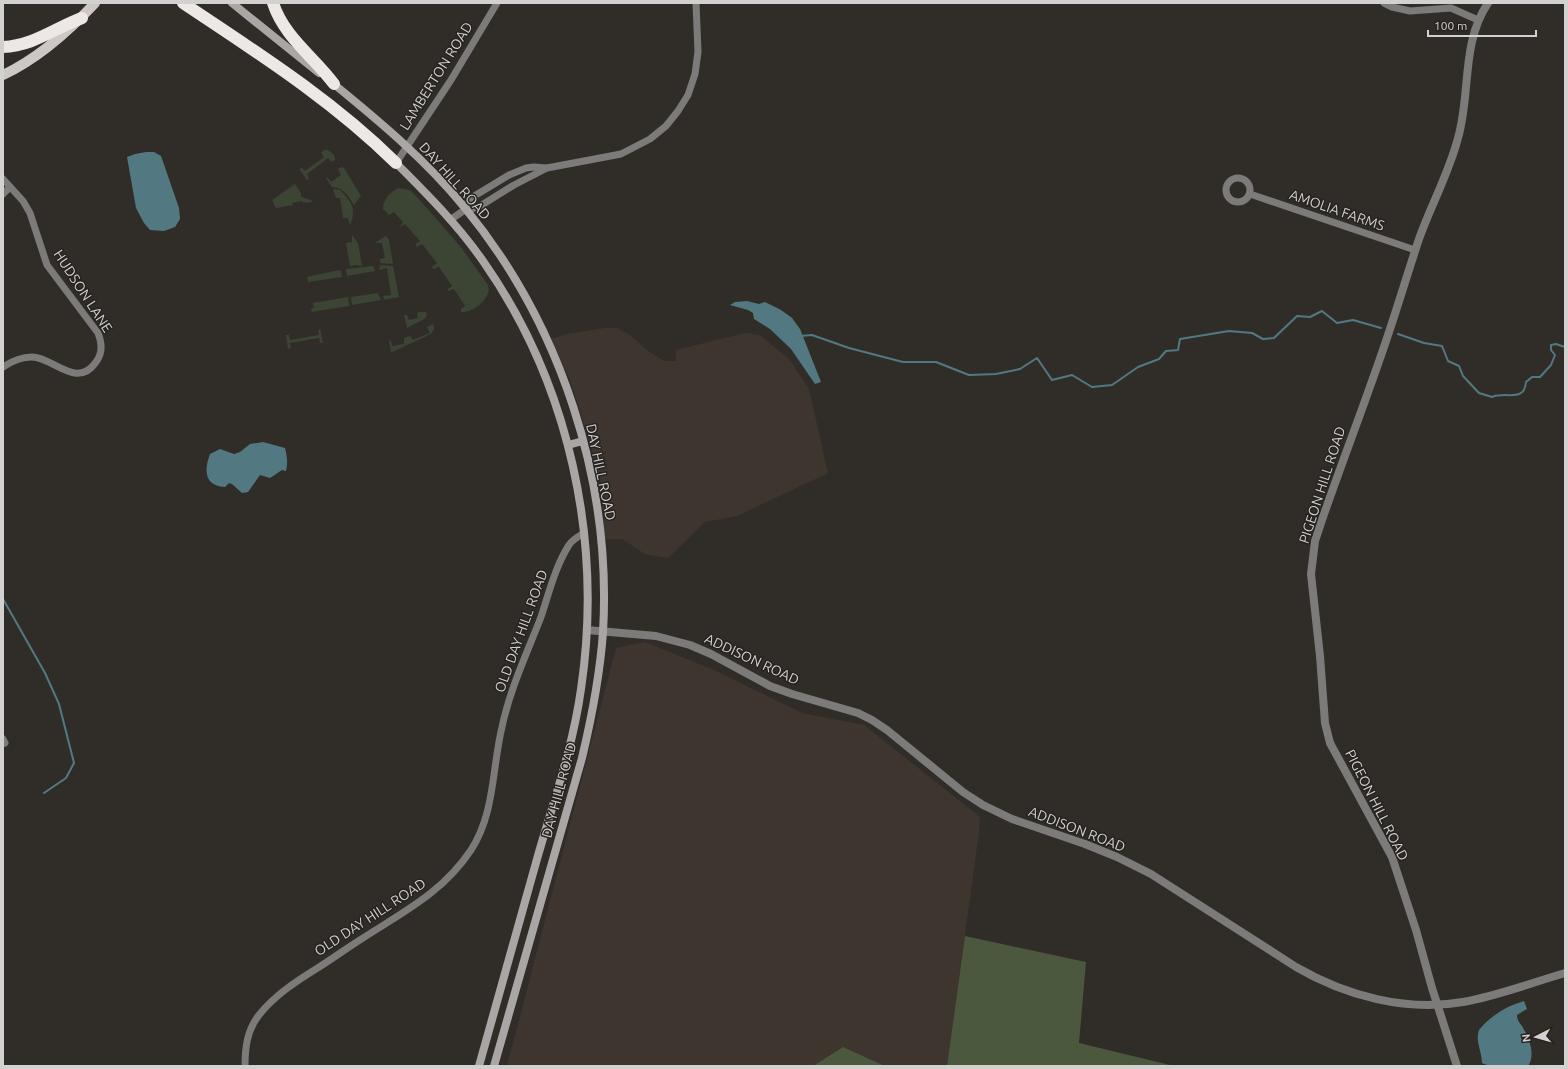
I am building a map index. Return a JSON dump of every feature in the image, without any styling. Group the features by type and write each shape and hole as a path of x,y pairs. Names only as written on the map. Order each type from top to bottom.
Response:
{"highway":[{"path":"184,3 314,92 357,126 396,163"},
{"path":"273,3 280,21 288,32 334,84"},
{"path":"3,47 16,46 35,41 61,26 82,18"}],"main road":[{"path":"3,75 42,52 82,18 95,3"},
{"name":"DAY HILL ROAD","path":"232,3 334,84 407,146 466,209 496,251 524,296 540,326 570,398 583,441 592,481 600,531 603,582 603,631 597,688 582,758 495,1064"},
{"name":"DAY HILL ROAD","path":"396,163 450,220 477,252 507,297 525,330 542,367 556,405 568,445 579,497 588,575 587,630 582,687 575,725 480,1062"},
{"path":"542,367 555,360"},
{"path":"568,445 583,441"},
{"path":"518,929 532,935"},
{"path":"480,1062 495,1064"}],"street":[{"name":"LAMBERTON ROAD","path":"396,163 451,80 496,3"},
{"path":"466,209 471,198 514,172 531,167 547,168 621,154 650,139 666,126 688,96 695,74 698,52 696,3"},
{"path":"1384,3 1392,7 1410,11 1451,8 1478,20"},
{"name":"PIGEON HILL ROAD","path":"1457,1066 1416,930 1392,857 1329,738 1325,722 1320,656 1311,574 1315,541 1322,520 1390,329 1415,250 1459,137 1468,66 1478,20 1488,3"},
{"path":"450,220 466,209 477,208 514,185 547,168"},
{"name":"HUDSON LANE","path":"3,179 23,201 30,213 47,265 98,333 102,346 97,361 88,370 81,372 67,372 46,360 31,357 15,360 3,367"},
{"path":"3,194 10,187"},
{"name":"AMOLIA FARMS","path":"1250,194 1415,250"},
{"name":"OLD DAY HILL ROAD","path":"246,1066 245,1050 247,1038 258,1016 267,1006 294,984 432,894 453,872 471,849 484,828 491,796 501,729 523,662 564,553 570,543 584,533"},
{"name":"ADDISON ROAD","path":"587,630 656,636 690,644 770,686 865,716 886,730 963,792 983,806 1012,819 1118,857 1151,874 1314,977 1353,993 1381,1000 1438,1004 1463,1002 1485,997 1565,973"}],"shaded area":[{"path":"605,328 617,328 630,335 649,352 665,361 676,361 676,350 745,333 760,335 789,359 809,389 828,473 737,516 705,522 668,558 645,554 622,539 605,539 602,494 590,442 570,380 551,339 567,334"},
{"path":"645,642 714,670 802,713 864,725 980,817 947,1066 886,1066 843,1047 813,1066 507,1066 616,648"}],"green space":[{"path":"324,150 328,150 334,155 335,160 332,162 328,158 307,174 309,179 307,180 299,169 302,168 305,171 324,157 321,153"},
{"path":"341,167 344,168 361,196 354,205 345,193 340,189 332,187 326,178 328,178 331,182 341,175 338,169"},
{"path":"295,184 301,193 301,197 311,200 312,202 303,203 303,201 292,203 293,205 276,208 272,200"},
{"path":"400,188 410,190 418,198 460,246 488,285 489,290 485,300 476,308 466,312 461,312 461,309 465,306 454,289 448,291 448,289 452,286 439,267 433,269 432,267 437,263 422,244 416,247 416,244 420,241 405,224 400,227 403,222 394,212 389,215 383,209 384,202 388,196"},
{"path":"333,189 340,190 348,198 352,206 353,215 350,225 348,218 343,218 340,198 336,198"},
{"path":"352,235 358,243 362,266 350,266 346,243 352,242"},
{"path":"386,236 389,240 393,264 380,263 380,259 385,258 382,243 376,242"},
{"path":"380,265 393,266 399,297 384,300 383,296 391,295 387,268 379,270"},
{"path":"373,266 375,271 347,276 346,269"},
{"path":"339,270 341,271 342,277 308,282 307,277"},
{"path":"378,293 381,300 352,305 351,297"},
{"path":"348,297 349,306 312,312 311,308 314,308 313,303"},
{"path":"418,312 426,312 426,318 407,328 404,315 407,315 409,320 418,318"},
{"path":"433,324 434,329 431,334 391,352 389,340 391,341 392,346 404,344 404,338 410,336 413,340 430,333 427,327"},
{"path":"320,329 323,343 320,343 319,338 290,343 291,348 288,349 286,335 289,335 290,340 319,335 318,331"},
{"path":"965,936 1086,962 1079,1043 1170,1066 947,1066"},
{"path":"843,1047 885,1066 813,1066"}],"water":[{"path":"146,152 154,152 161,156 179,208 180,219 175,227 164,231 150,230 144,223 136,208 127,157"},
{"path":"747,301 759,304 765,302 781,310 792,318 800,329 821,382 815,384 791,349 770,329 754,319 753,313 730,305 735,302"},
{"path":"263,442 285,448 287,460 286,471 282,470 270,478 260,475 248,492 242,493 232,484 229,483 225,487 218,486 209,480 207,476 207,466 210,454 220,449 234,454 240,452 250,444"},
{"path":"1524,1001 1527,1009 1517,1015 1517,1017 1531,1046 1531,1056 1528,1066 1498,1066 1486,1065 1482,1063 1478,1042 1479,1030 1488,1020 1499,1012"}],"waterway":[{"path":"800,336 812,335 849,348 903,362 936,362 969,375 996,374 1020,369 1037,358 1052,380 1072,375 1092,387 1112,385 1138,367 1159,359 1166,351 1178,350 1180,339 1229,331 1252,333 1263,339 1274,338 1297,316 1310,317 1322,311 1337,323 1353,320 1381,328"},
{"path":"1398,334 1424,343 1442,346 1448,361 1459,366 1463,376 1479,393 1492,397 1498,395 1514,395 1522,392 1525,388 1526,382 1532,377 1540,377 1551,365 1555,355 1551,350 1551,345 1556,344 1565,347"},
{"path":"3,599 45,673 59,704 74,763 66,778 44,793"}]}
